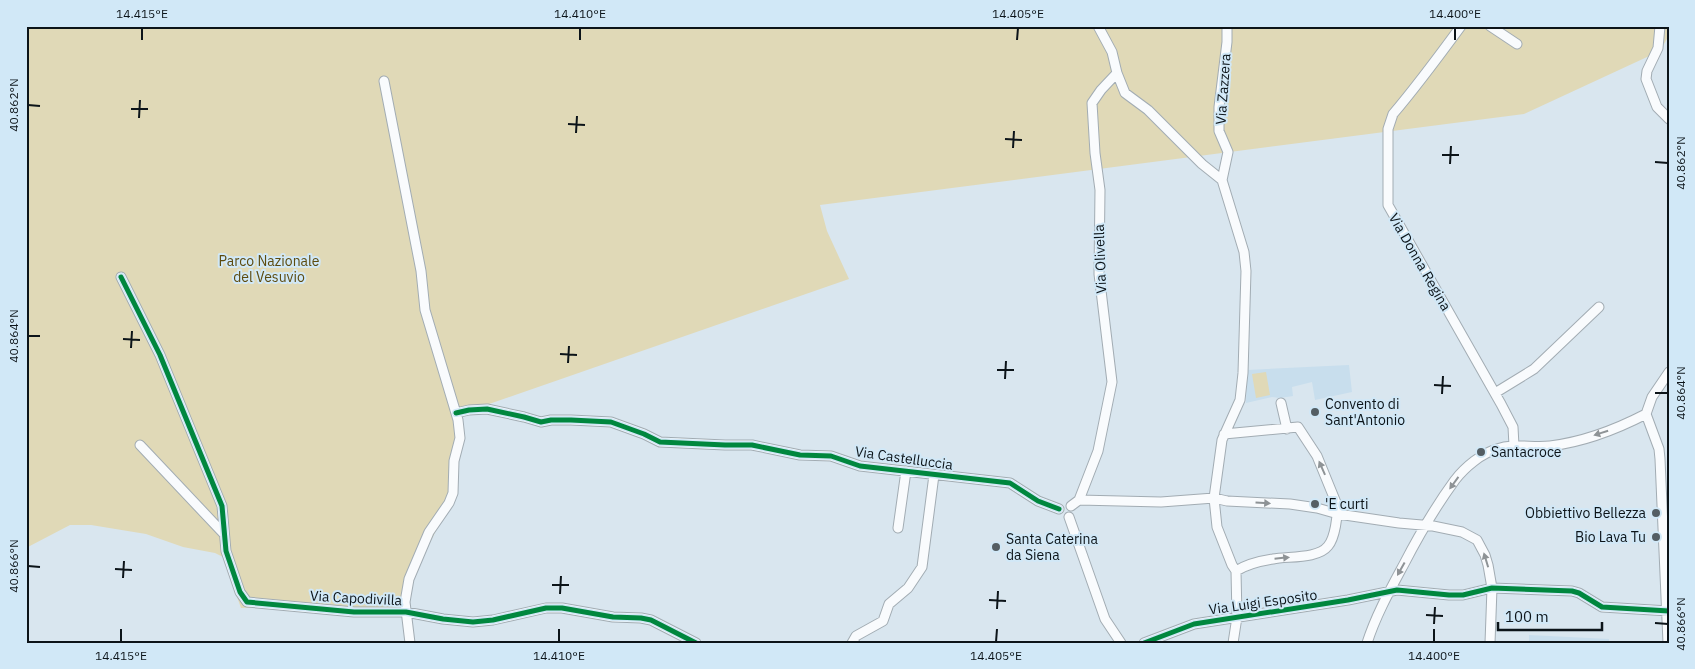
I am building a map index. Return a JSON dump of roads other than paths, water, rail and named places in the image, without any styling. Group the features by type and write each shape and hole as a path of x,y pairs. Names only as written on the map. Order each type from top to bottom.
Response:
{"street":[{"path":"1098,26 1112,52 1117,74 1125,94 1148,110 1202,164 1222,180 1244,252 1246,305 1240,400 1224,434 1218,460 1214,498 1215,522 1236,571 1237,617 1233,643"},
{"name":"Via Zazzera","path":"1222,180 1228,152 1219,131 1219,107 1227,42 1227,26"},
{"name":"Via Donna Regina","path":"1460,26 1390,120 1388,129 1388,205 1513,427 1514,446"},
{"path":"1490,26 1517,44"},
{"path":"1660,26 1658,48 1647,70 1646,80 1657,107 1669,119"},
{"name":"Via Olivella","path":"1079,500 1098,451 1112,382 1098,274 1100,190 1095,153 1092,104 1101,90 1117,74"},
{"path":"384,81 420,271 425,310 456,413 460,438 454,461 453,493 449,503 430,532 409,579 405,602 410,643"},
{"path":"121,277 160,354 170,382 180,401 182,410 203,457 222,506 224,534"},
{"path":"1495,393 1534,369 1599,307"},
{"path":"1668,643 1660,459 1659,449 1646,414 1652,397 1669,372"},
{"path":"1281,403 1287,429"},
{"name":"Via Castelluccia","path":"456,413 487,409 541,422 551,420 610,422 660,442 752,445 800,455 831,456 860,466 1010,483 1044,504 1060,509"},
{"path":"1367,643 1388,592 1424,526 1456,479 1472,464 1486,453 1499,448 1514,446 1538,447 1569,442 1625,425 1646,414"},
{"path":"1224,434 1298,427 1317,456 1332,490 1338,514 1328,546 1323,550 1314,554 1270,559 1246,565 1236,571"},
{"path":"140,445 224,534"},
{"path":"898,528 906,471"},
{"path":"852,643 856,636 883,621 889,604 908,588 922,567 934,475"},
{"path":"1071,506 1079,500 1161,502 1214,498 1227,501 1302,505 1338,514 1434,526 1462,532 1477,540 1485,555 1492,588 1490,643"},
{"path":"1068,517 1061,515 1060,509 1063,504 1071,506"},
{"path":"1068,517 1072,512 1071,506"},
{"path":"1068,517 1102,613 1121,643"},
{"name":"Via Capodivilla","path":"224,534 226,551 240,592 247,602 354,612 406,612 472,622 492,620 546,608 562,608 608,616 651,620 696,643"},
{"name":"Via Luigi Esposito","path":"1144,643 1194,624 1348,600 1397,590 1449,595 1463,595 1492,588 1572,591 1602,607 1668,611"}],"place":[{"name":"Convento di Sant'Antonio","path":"1315,412"},
{"name":"Santacroce","path":"1481,452"},
{"name":"'E curti","path":"1315,504"},
{"name":"Obbiettivo Bellezza","path":"1656,513"},
{"name":"Bio Lava Tu","path":"1656,537"},
{"name":"Santa Caterina da Siena","path":"996,547"}],"park label":[{"name":"Parco Nazionale del Vesuvio","path":"269,270"}]}
